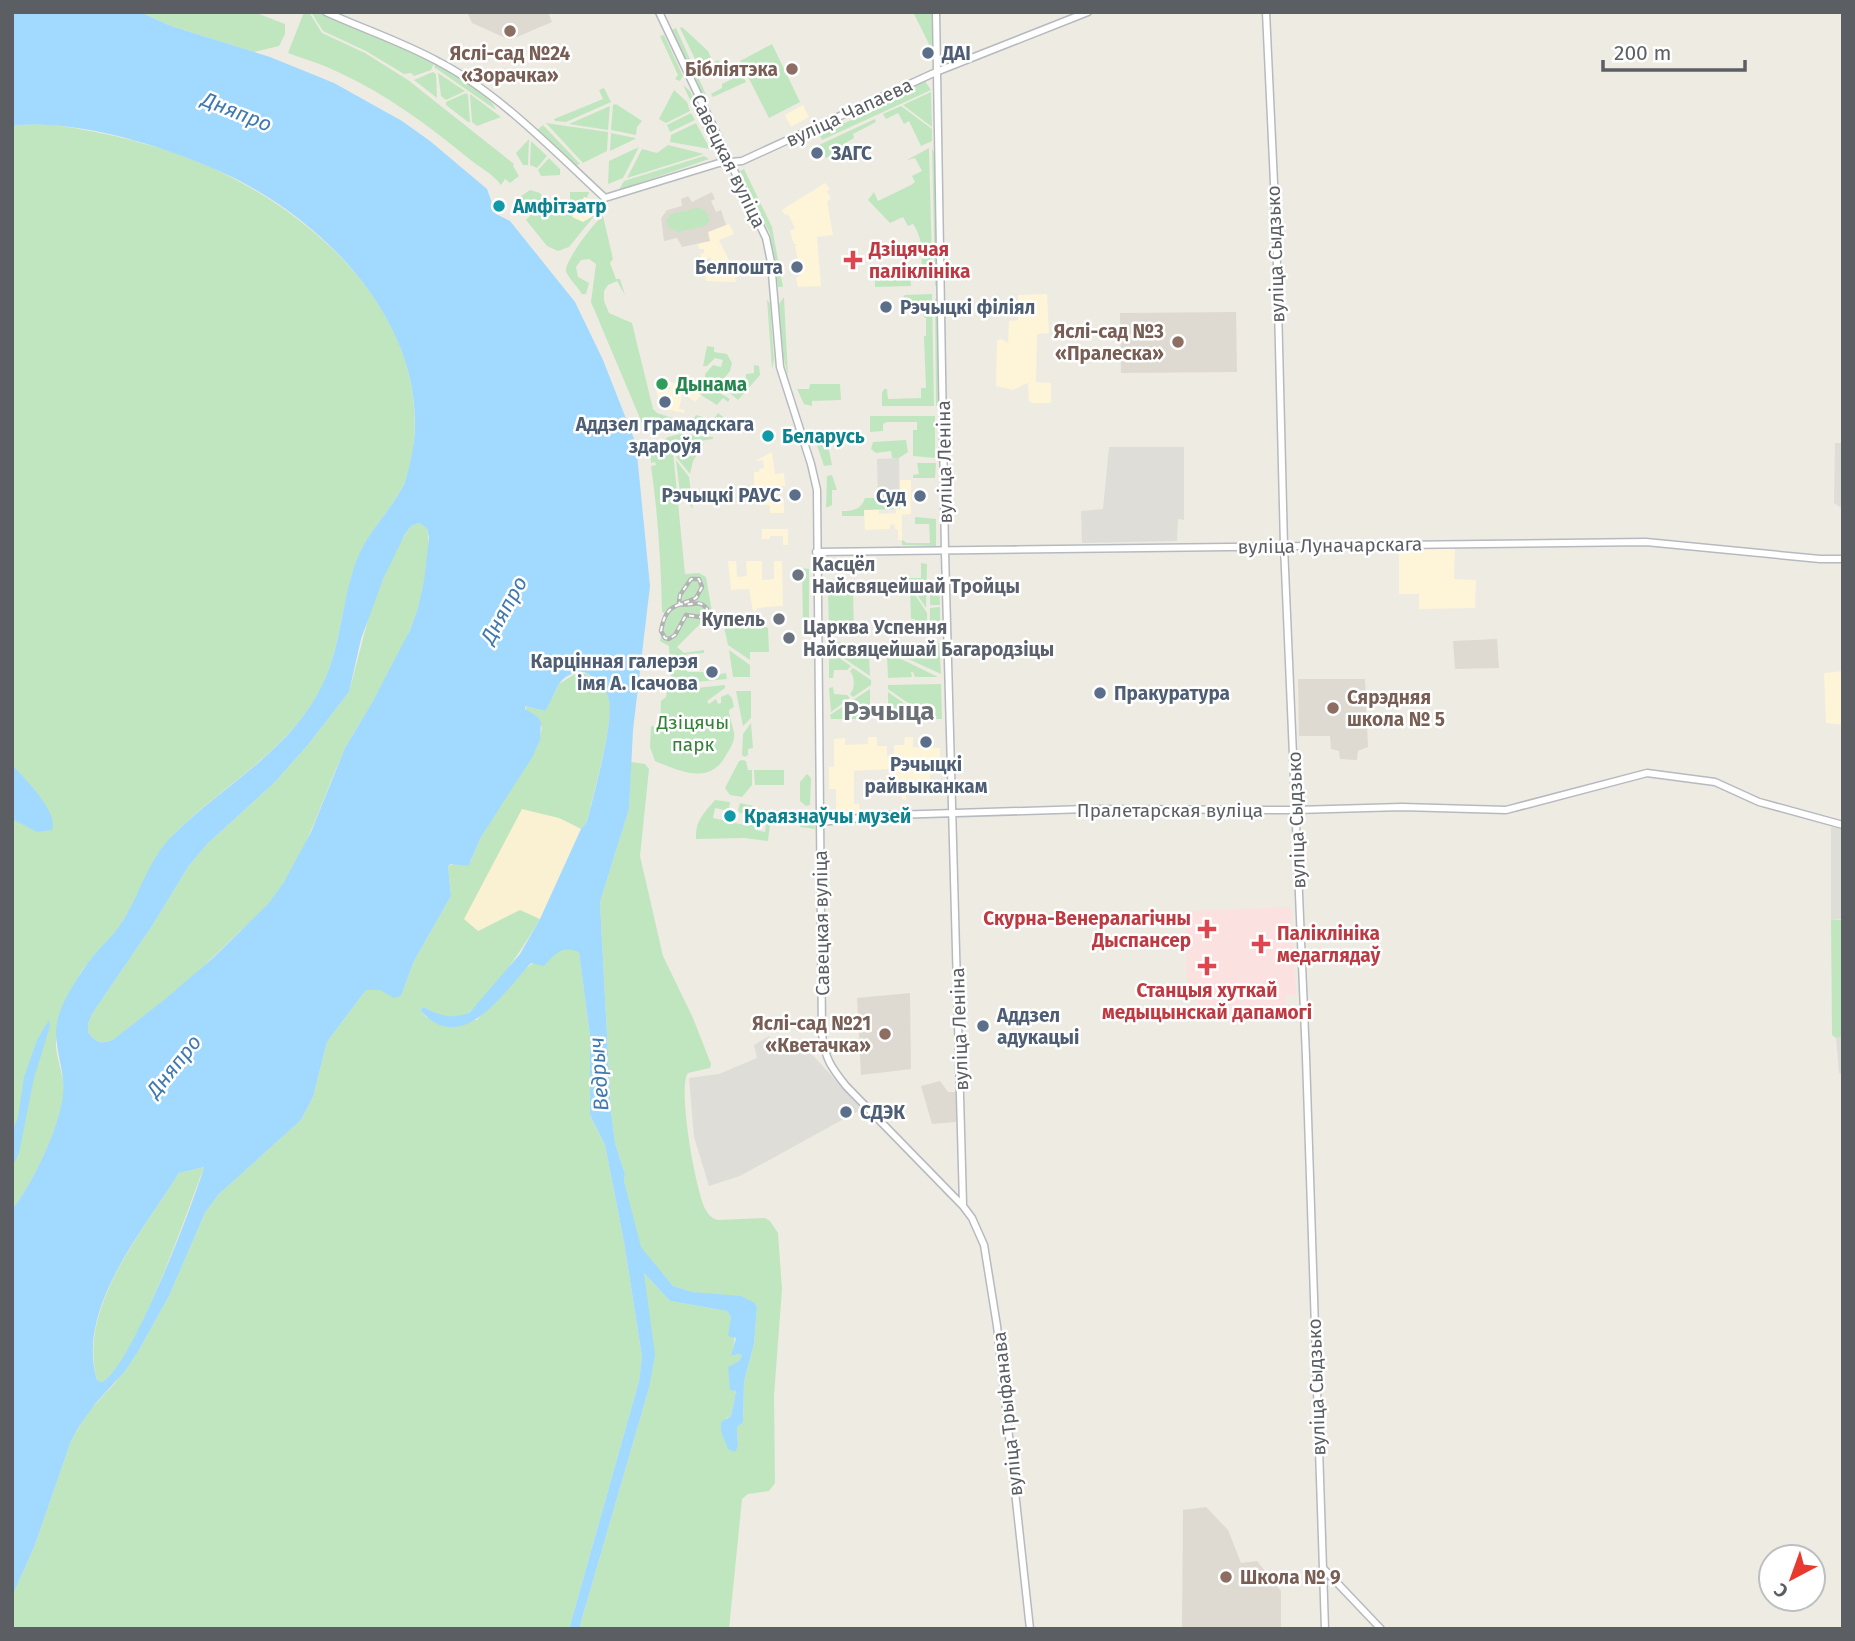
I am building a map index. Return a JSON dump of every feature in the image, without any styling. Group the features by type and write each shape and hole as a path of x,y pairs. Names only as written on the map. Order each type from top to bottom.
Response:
{"street":[{"name":"вуліца Чапаева","path":"326,12 451,69 530,130 605,198 719,163 743,161 936,72 1088,12"},
{"name":"Савецкая вуліца","path":"659,12 766,238 771,262 780,367 815,479 822,1034 829,1065"},
{"name":"вуліца Леніна","path":"936,12 946,552 963,1206"},
{"name":"вуліца Сыдзько","path":"1266,12 1276,226 1284,546 1325,1629"},
{"name":"вуліца Луначарскага","path":"816,552 1646,542 1843,559"},
{"name":"Пралетарская вуліца","path":"820,822 892,815 1087,809 1296,810 1402,807 1506,810 1647,773 1715,782 1759,802 1843,825"},
{"name":"вуліца Трыфанава","path":"829,1065 963,1206 982,1237 990,1273 1030,1629"},
{"path":"1323,1569 1381,1629"}],"shaded area":[{"name":"Яслі-сад №24 «Зорачка»","path":"467,12 548,12 552,22 510,40 472,23"},
{"path":"803,105 809,117 791,127 785,115"},
{"path":"825,183 830,189 827,191 831,199 827,201 833,235 817,237 821,286 798,287 796,278 801,275 795,246 797,244 794,244 790,231 795,228 788,214 785,215 782,210"},
{"path":"712,192 715,199 711,201 716,212 721,210 726,225 708,232 710,241 682,247 677,238 664,241 661,218 667,210 682,206 681,199 688,196 692,202"},
{"path":"584,196 591,200 586,211 595,215 583,222 572,217"},
{"path":"729,224 734,234 719,240 733,264 736,282 706,281 705,273 709,272 708,264 712,262 711,258 702,260 700,254 704,253 704,249 699,249 698,244 709,241 708,232"},
{"path":"1047,294 1049,333 1037,334 1036,382 1051,383 1051,403 1032,403 1029,401 1028,383 1013,390 996,386 997,341 1001,339 1008,343 1009,321 1018,320 1018,295"},
{"name":"Яслі-сад №3 «Пралеска»","path":"1236,312 1237,372 1121,373 1120,313"},
{"path":"668,381 702,394 695,402 688,397 689,392 683,391 679,409 685,410 684,413 661,408 672,406 670,398 658,397 656,389 662,387 664,392 671,389"},
{"path":"1835,443 1843,443 1843,509 1834,503"},
{"path":"1109,447 1184,447 1184,520 1178,519 1177,541 1082,543 1081,511 1103,509"},
{"path":"772,452 775,474 784,473 785,486 754,486 754,472 764,468 763,460 755,461"},
{"path":"899,458 900,503 878,503 877,459"},
{"path":"899,480 911,480 911,514 902,515 902,540 898,540 898,530 894,524 890,525 890,529 865,530 864,510 879,509 879,514 896,513 896,509 900,508"},
{"path":"754,494 776,494 776,499 784,499 784,513 770,513 770,505 761,505"},
{"path":"762,529 788,529 788,545 783,545 783,536 762,539"},
{"path":"1455,546 1454,579 1476,580 1475,608 1419,609 1419,594 1399,594 1399,547"},
{"path":"728,561 736,561 737,577 747,576 746,561 762,561 762,580 774,579 774,561 782,561 783,606 757,608 753,611 749,589 731,590"},
{"path":"1497,639 1499,668 1455,669 1453,641"},
{"path":"1843,671 1843,725 1826,723 1824,673"},
{"name":"Сярэдняя школа № 5","path":"1298,679 1365,679 1368,747 1358,751 1357,760 1340,759 1339,751 1331,749 1330,736 1299,736"},
{"path":"868,737 877,737 877,746 887,746 887,756 894,756 894,745 904,745 905,737 913,737 913,747 940,748 940,771 930,771 930,792 906,790 906,800 902,799 901,780 894,780 889,769 854,771 854,804 859,804 860,813 836,814 836,789 829,789 829,767 834,767 834,739 845,738 845,745 868,744"},
{"path":"1831,827 1843,829 1843,919 1831,920"},
{"path":"1291,907 1296,995 1286,995 1286,1008 1200,1008 1187,979 1186,911"},
{"name":"Яслі-сад №21 «Кветачка»","path":"910,993 911,1069 861,1075 857,998"},
{"path":"769,1036 778,1052 798,1039 862,1109 740,1176 709,1186 694,1137 689,1078 719,1074 757,1058 754,1045"},
{"path":"1843,1036 1843,1074 1839,1073 1836,1038"},
{"path":"940,1081 948,1092 956,1092 956,1122 932,1124 921,1086"},
{"name":"Школа № 9","path":"1206,1507 1228,1530 1241,1563 1257,1561 1281,1591 1281,1629 1182,1629 1183,1510"}],"green space":[{"path":"140,12 254,12 285,24 285,34 279,46 254,52 171,26"},
{"path":"304,12 309,12 322,33 365,53 408,80 514,164 519,176 510,183 505,179 501,185 438,134 390,100 332,69 288,53"},
{"path":"311,12 321,12 434,63 431,70 414,76 411,73 404,74 366,51 323,31"},
{"path":"913,12 932,12 932,50"},
{"path":"676,28 708,99 705,101 672,30"},
{"path":"680,28 708,51 712,60 699,67"},
{"path":"664,35 683,76 680,81 675,79 678,75 660,36"},
{"path":"772,44 800,102 769,118 740,61"},
{"path":"718,60 723,66 704,78 700,69"},
{"path":"436,64 487,97 496,110 434,67"},
{"path":"433,72 436,74 437,98 414,80"},
{"path":"438,73 465,91 446,100 441,96"},
{"path":"742,74 746,82 713,97 711,94 722,88 722,84"},
{"path":"925,81 931,90 822,140 819,134 882,107 883,101"},
{"path":"683,85 690,91 720,152 716,154"},
{"path":"604,88 611,102 566,122 555,121 554,119 603,99 599,90"},
{"path":"674,90 687,102 690,111 666,123 659,119"},
{"path":"931,92 932,127 903,105"},
{"path":"466,93 470,122 446,105 446,102"},
{"path":"470,94 501,117 477,126 472,122"},
{"path":"616,104 642,121 637,127 636,135 611,130 613,105"},
{"path":"610,106 608,130 569,124"},
{"path":"901,106 932,129 932,141 921,146 909,121 904,124 898,113 886,119 883,114"},
{"path":"691,113 695,120 670,132 667,125"},
{"path":"875,119 876,122 853,134 854,138 844,144 846,148 826,158 819,145"},
{"path":"546,123 608,132 607,151 583,163"},
{"path":"696,123 710,149 670,142 671,135"},
{"path":"46,124 91,131 183,156 225,174 298,219 331,248 361,280 385,315 403,354 413,395 414,439 411,461 400,492 361,550 351,579 329,670 312,704 282,740 193,816 167,842 121,924 80,974 62,1018 56,1042 64,1091 58,1119 37,1169 12,1209 12,125"},
{"path":"543,125 580,164 575,166 537,130"},
{"path":"611,133 635,138 635,139 610,151"},
{"path":"529,139 528,165 523,165 516,153"},
{"path":"531,141 547,156 537,168 530,165"},
{"path":"668,145 704,154 627,178 642,149 657,153"},
{"path":"639,147 623,178 608,184 609,161"},
{"path":"929,148 932,261 924,272 913,272 921,269 922,263 921,245 913,224 908,226 903,217 890,223 868,200 874,192 878,201 915,182 912,176 922,171 915,158 907,160"},
{"path":"932,148 935,156 935,286"},
{"path":"704,156 709,159 619,190 624,181"},
{"path":"549,158 560,169 560,175 541,176 538,170"},
{"path":"744,169 772,227 783,287 778,287 770,234 740,171"},
{"path":"530,190 543,197 524,216 515,204 522,201 520,197"},
{"path":"570,192 589,192 572,217 583,222 595,215 569,247 558,251 547,246 526,220 546,200 561,213 561,203 570,203"},
{"path":"697,208 707,214 709,222 705,226 678,232 668,227 666,220 671,214"},
{"path":"603,216 613,259 610,263 616,279 620,279 625,295 617,281 608,285 604,291 604,301 609,313 632,323 653,409 657,413 713,431 688,427 650,430 642,423 591,302 596,264 589,259 581,260 576,267 578,277 589,283 586,294 582,294 566,271 587,233"},
{"path":"875,271 878,281 908,280 908,271 911,286 875,287"},
{"path":"932,294 934,406 882,406 884,389 887,389 888,399 921,398 921,388 926,388 926,318 923,313 919,313 918,301 902,302 902,298 905,295"},
{"path":"784,297 788,377 783,355 779,304"},
{"path":"767,299 770,304 774,360 772,369"},
{"path":"937,299 939,406 936,406"},
{"path":"707,346 714,347 714,352 727,354 732,363 730,371 720,384 705,379 705,374 713,365 721,367 723,360 715,358 707,366 703,366"},
{"path":"754,365 759,366 760,375 738,400 730,393 739,393 739,383 746,383 746,374 754,373"},
{"path":"810,384 840,384 841,400 812,401 812,406 804,404 797,389 809,389"},
{"path":"691,385 718,392 730,399 728,402 723,398 717,405 690,388"},
{"path":"718,413 727,420 721,428 694,418 696,415 713,420"},
{"path":"870,416 935,416 935,458 913,456 913,430 917,430 917,422 887,422 883,424 883,431 870,432"},
{"path":"680,434 713,437 680,444 673,452 685,574 699,573 706,577 712,612 677,647 684,653 704,650 704,653 687,654 683,658 683,667 688,672 703,672 706,677 726,673 727,679 675,684 671,680 669,646 660,641 665,613 662,612 659,539 651,466 656,465 655,462 651,463 650,450 668,437"},
{"path":"906,440 908,452 899,458 892,458 891,451 876,453 871,449 873,442"},
{"path":"827,441 832,465 824,466 816,442"},
{"path":"704,444 693,461 690,474 676,457 681,454 681,447"},
{"path":"676,460 689,477 693,509 680,493"},
{"path":"917,463 936,463 935,478 913,478 913,475 919,474"},
{"path":"832,475 837,490 832,490 832,505 826,508 827,476"},
{"path":"865,498 878,498 879,503 900,503 900,509 864,510 864,516 842,516 842,511 856,509"},
{"path":"915,517 936,519 936,546 902,545 902,540 907,543 930,543 929,524 915,524"},
{"path":"419,523 427,527 429,550 427,573 415,618 395,661 344,751 303,849 282,886 261,912 161,1003 114,1039 97,1041 88,1032 92,1014 152,926 188,867 207,844 274,783 349,692 370,612 395,550 411,526"},
{"path":"921,563 927,564 926,608 906,578 921,578"},
{"path":"802,568 809,569 809,625 803,625"},
{"path":"899,578 904,578 910,587 899,587"},
{"path":"930,585 939,585 940,605 930,605"},
{"path":"910,587 927,613 927,628 915,628 915,619 911,619"},
{"path":"828,593 853,593 854,629 829,629"},
{"path":"940,607 940,627 930,628 930,608"},
{"path":"734,624 761,625 768,628 769,652 750,652 750,660 728,645 724,627"},
{"path":"841,642 850,655 869,655 870,676 830,649 830,643"},
{"path":"939,643 941,674 893,652 893,649 887,649 887,644"},
{"path":"729,650 750,665 750,677 733,677"},
{"path":"829,653 851,666 847,670 834,670 833,678 829,678"},
{"path":"887,655 893,655 938,677 915,677 911,672 912,677 888,678"},
{"path":"853,668 871,680 871,685 853,697 850,694 854,683 850,671"},
{"path":"578,672 588,675 601,685 609,699 610,710 606,741 587,822 581,829 559,818 478,931 520,909 540,919 505,973 482,1001 471,1011 456,1017 442,1015 424,1007 420,1010 426,1017 477,1020 510,984 537,961 565,949 579,951 590,1036 590,1115 605,1145 642,1357 639,1381 569,1629 12,1629 12,1597 35,1545 71,1441 88,1412 115,1383 139,1350 169,1296 205,1213 218,1195 301,1120 313,1097 327,1042 366,990 375,988 401,996 414,961 451,896 448,866 466,866 471,861 481,837 537,747 542,728 537,716 527,711 525,706 545,711 559,684"},
{"path":"941,684 942,719 931,719 888,689 888,685"},
{"name":"Дзіцячы парк","path":"725,685 725,688 707,701 709,704 716,699 718,704 721,703 721,697 728,694 734,707 729,710 734,739 718,766 711,771 693,773 655,761 650,747 651,726 660,726 661,701 666,697 667,691"},
{"path":"833,687 834,694 847,695 850,698 831,712 829,688"},
{"path":"870,689 870,719 831,719 830,715"},
{"path":"736,691 751,691 751,718 743,726"},
{"path":"888,692 926,719 888,719"},
{"path":"751,723 753,748 748,749 748,755 745,757 742,755 743,734"},
{"path":"742,760 746,761 748,770 752,770 752,785 742,797 730,795 725,788"},
{"path":"631,762 645,764 649,769 640,856 663,956 693,1018 711,1064 710,1068 688,1073 685,1082 689,1140 702,1200 707,1212 718,1220 765,1218 778,1233 782,1289 774,1396 775,1483 769,1491 748,1494 742,1499 729,1629 579,1629 649,1388 643,1272 670,1301 727,1311 730,1316 734,1333 732,1356 742,1356 738,1362 731,1416 726,1418 738,1446 737,1427 743,1423 744,1382 754,1344 757,1307 755,1303 691,1292 673,1286 640,1247 624,1181 625,1174 615,1143 600,902 629,809"},
{"path":"754,770 784,770 784,785 755,785"},
{"path":"807,774 811,778 810,805 806,806 800,801 800,782"},
{"path":"715,800 730,802 729,808 725,810 715,808 713,818 749,826 752,817 756,818 756,830 765,832 767,816 771,815 768,841 744,838 696,839 699,822"},
{"path":"740,803 758,807 758,815 740,813"},
{"path":"794,810 809,816 815,829 800,827 801,814 794,813"},
{"path":"1831,920 1843,920 1843,1036 1836,1038 1832,1035"},
{"path":"204,1167 174,1248 129,1348 115,1371 102,1382 97,1380 93,1353 96,1325 117,1271 179,1173"}],"sand":[{"path":"522,809 559,818 581,829 540,919 520,910 478,931 464,919"}],"water":[{"path":"12,12 140,12 171,26 270,57 334,83 402,121 487,189 496,214 510,221 575,302 603,360 636,444 650,586 633,730 629,809 600,902 615,1143 625,1174 624,1181 641,1247 673,1286 692,1292 741,1296 755,1303 757,1307 754,1344 744,1382 743,1423 737,1427 738,1446 735,1452 728,1449 721,1431 721,1422 731,1416 736,1391 730,1390 728,1367 738,1362 742,1356 731,1356 736,1338 728,1336 731,1317 727,1311 670,1301 644,1273 655,1355 649,1388 579,1629 569,1629 639,1381 642,1357 605,1145 590,1115 590,1036 579,952 564,950 544,966 531,963 495,1004 466,1024 451,1027 436,1023 420,1010 424,1007 441,1015 452,1016 470,1012 520,954 540,919 581,829 587,822 609,726 609,700 605,691 600,683 584,672 568,676 558,685 545,711 525,706 525,709 537,716 541,722 540,740 533,756 481,837 469,865 448,866 451,896 414,961 401,996 394,998 380,990 366,990 327,1042 313,1097 301,1120 218,1195 205,1213 169,1296 139,1350 125,1371 95,1404 71,1441 35,1545 12,1597 12,1209 44,1155 61,1108 63,1082 56,1034 59,1014 87,963 124,919 164,845 189,820 281,742 311,705 335,651 357,559 367,539 404,484 414,441 413,397 403,355 384,315 359,278 329,245 294,215 219,171 158,148 92,130 12,125","holes":["419,523 427,528 429,538 424,581 410,630 345,748 311,832 284,882 268,904 214,957 164,1000 114,1039 97,1041 88,1032 92,1014 152,926 188,867 207,844 274,783 349,692 361,639 384,577 404,536 411,526","204,1167 175,1247 144,1318 114,1371 102,1382 97,1380 93,1353 96,1326 104,1298 117,1271 179,1173"]},
{"path":"12,765 46,805 53,823 52,830 37,832 12,819"},
{"path":"49,1020 50,1026 34,1078 19,1153 12,1168 12,1132 18,1117 24,1077 37,1040"}],"railway":[{"path":"679,602 680,595 691,579 699,579 702,587 696,598 689,601 682,603 677,605 666,615 661,631 665,638 669,639 675,635 686,615 700,617 707,614 707,609 701,604 684,605 680,604 679,602"}],"place":[{"name":"Яслі-сад №24 «Зорачка»","path":"510,31"},
{"name":"ДАІ","path":"928,53"},
{"name":"Бібліятэка","path":"792,69"},
{"name":"ЗАГС","path":"817,153"},
{"name":"Амфітэатр","path":"499,206"},
{"name":"Дзіцячая паліклініка","path":"853,260"},
{"name":"Белпошта","path":"797,267"},
{"name":"Рэчыцкі філіял","path":"886,307"},
{"name":"Яслі-сад №3 «Пралеска»","path":"1178,342"},
{"name":"Дынама","path":"662,384"},
{"name":"Аддзел грамадскага здароўя","path":"665,402"},
{"name":"Беларусь","path":"768,436"},
{"name":"Рэчыцкі РАУС","path":"795,495"},
{"name":"Суд","path":"920,496"},
{"name":"Касцёл Найсвяцейшай Тройцы","path":"798,575"},
{"name":"Купель","path":"779,619"},
{"name":"Царква Успення Найсвяцейшай Багародзіцы","path":"789,638"},
{"name":"Карцінная галерэя імя А. Ісачова","path":"712,672"},
{"name":"Пракуратура","path":"1100,693"},
{"name":"Сярэдняя школа № 5","path":"1333,708"},
{"name":"Рэчыцкі райвыканкам","path":"926,742"},
{"name":"Краязнаўчы музей","path":"730,816"},
{"name":"Скурна-Венералагічны Дыспансер","path":"1207,929"},
{"name":"Паліклініка медаглядаў","path":"1261,944"},
{"name":"Станцыя хуткай медыцынскай дапамогі","path":"1207,966"},
{"name":"Аддзел адукацыі","path":"983,1026"},
{"name":"Яслі-сад №21 «Кветачка»","path":"885,1034"},
{"name":"СДЭК","path":"846,1112"},
{"name":"Школа № 9","path":"1226,1577"}],"district":[{"name":"Рэчыца","path":"889,711"}],"water label":[{"name":"Дняпро","path":"237,112"},
{"name":"Дняпро","path":"504,610"},
{"name":"Дняпро","path":"174,1066"},
{"name":"Ведрыч","path":"599,1074"}]}
